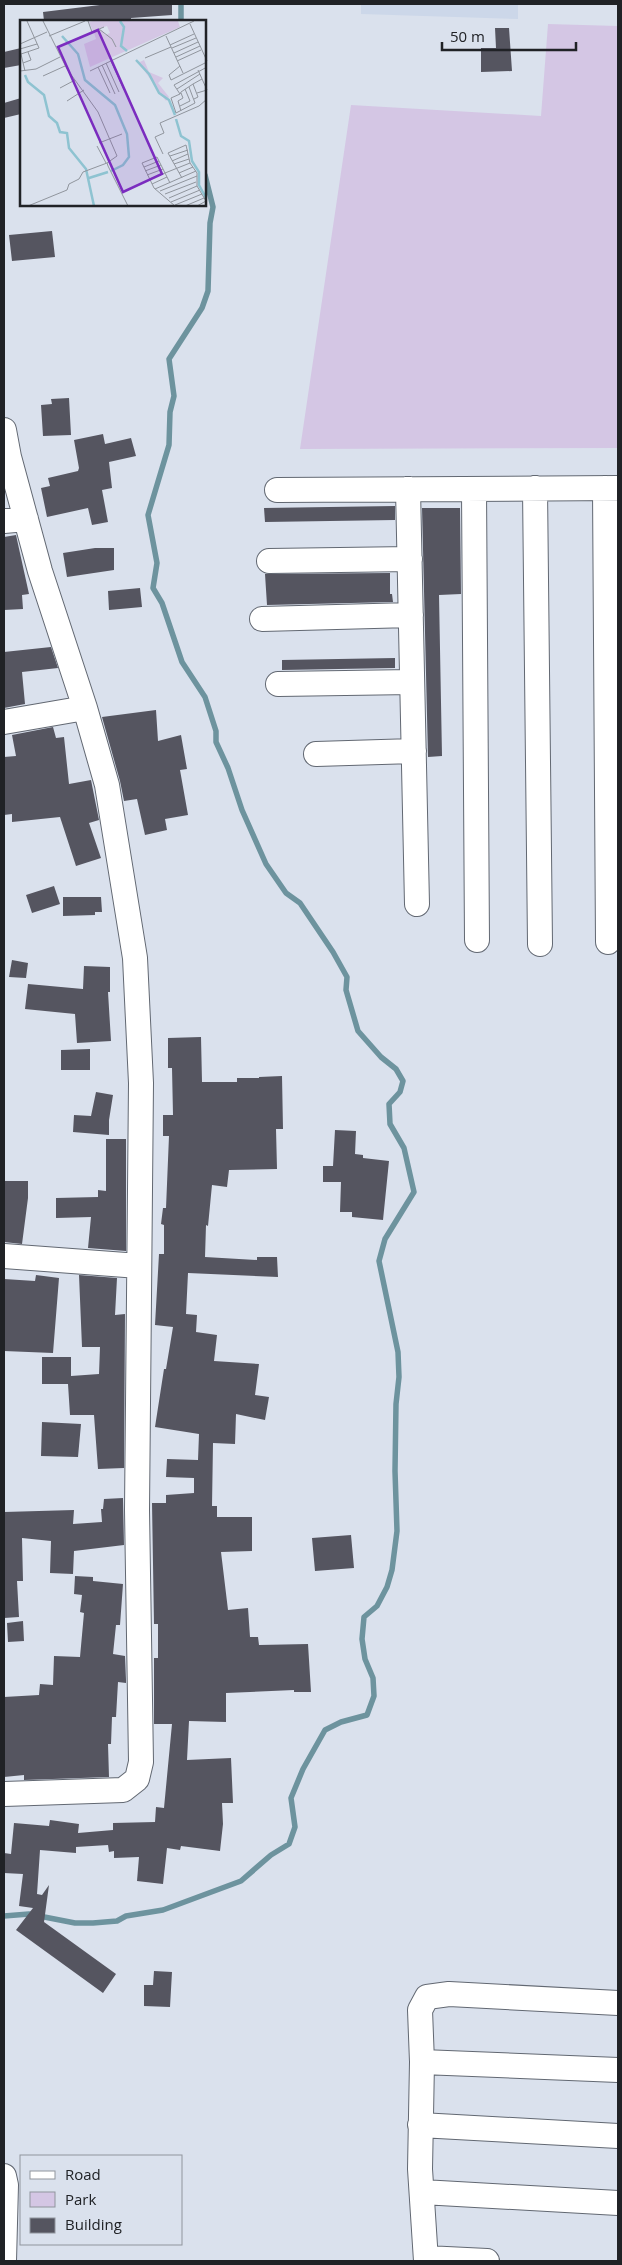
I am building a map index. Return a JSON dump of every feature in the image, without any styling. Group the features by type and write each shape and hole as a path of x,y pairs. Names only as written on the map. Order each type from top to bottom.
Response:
{"street":[{"path":"4,430 9,457 15,520 85,708 107,784 135,958 141,1083 137,1510 141,1762 137,1779 123,1790 4,1794"},
{"path":"535,488 540,944"},
{"path":"278,490 612,488 608,942"},
{"path":"408,489 416,904"},
{"path":"474,489 477,940"},
{"path":"269,561 410,559"},
{"path":"262,619 411,615"},
{"path":"278,684 412,682"},
{"path":"4,722 85,708"},
{"path":"316,754 414,751"},
{"path":"4,1256 139,1266"},
{"path":"487,2261 426,2259 420,2125 422,2062 420,2010 427,1997 448,1994 618,2003"},
{"path":"422,2062 618,2070"},
{"path":"420,2125 618,2136"},
{"path":"4,2176 6,2185 4,2261"},
{"path":"422,2192 618,2203"}],"shaded area":[{"path":"361,4 518,4 518,19 361,14"}],"green space":[{"path":"548,24 618,26 618,448 300,449 351,105 541,116"}],"building":[{"path":"108,4 172,4 172,15 131,18 131,20 44,20 43,12"},
{"path":"495,28 509,28 512,71 481,72 481,48 496,48"},
{"path":"20,48 20,65 4,68 4,52"},
{"path":"20,98 20,114 4,118 4,103"},
{"path":"52,231 55,257 12,261 9,235"},
{"path":"69,398 71,435 43,436 41,405 52,404 51,399"},
{"path":"103,434 105,444 131,438 136,456 109,462 112,488 102,490 108,522 92,525 88,508 47,517 41,488 50,486 48,478 78,471 74,440"},
{"path":"395,506 395,520 265,522 264,508"},
{"path":"422,508 460,508 461,594 439,595 442,756 428,757"},
{"path":"16,535 29,594 22,595 23,609 4,610 4,537"},
{"path":"95,548 114,548 114,570 67,577 63,553"},
{"path":"390,573 390,594 392,594 393,602 267,605 265,574"},
{"path":"140,588 142,607 109,610 108,591"},
{"path":"51,647 58,668 22,672 25,704 4,708 4,652"},
{"path":"395,658 395,668 282,670 282,660"},
{"path":"156,710 158,741 181,735 187,769 180,770 188,815 165,819 167,830 145,835 137,799 124,801 102,717"},
{"path":"53,727 56,738 64,737 69,784 91,780 99,820 89,823 101,858 76,866 60,817 12,822 12,814 4,815 4,757 16,756 12,735"},
{"path":"54,886 60,904 32,913 26,895"},
{"path":"63,897 101,897 102,912 95,912 95,915 63,916"},
{"path":"12,960 28,963 26,978 9,977"},
{"path":"84,966 110,967 110,992 108,992 111,1041 77,1043 75,1014 25,1009 28,984 83,989"},
{"path":"201,1037 202,1082 237,1082 237,1078 282,1076 283,1129 276,1129 277,1169 229,1170 227,1187 212,1185 208,1226 206,1225 205,1257 257,1260 257,1257 277,1257 278,1277 188,1273 186,1314 197,1315 196,1332 217,1335 214,1361 259,1364 255,1395 269,1397 265,1420 236,1414 235,1444 213,1443 212,1506 217,1506 217,1517 252,1517 252,1551 221,1552 228,1610 248,1608 250,1637 258,1637 259,1645 308,1644 311,1692 294,1692 294,1690 226,1693 226,1722 189,1721 187,1760 231,1758 233,1803 222,1803 223,1824 220,1851 181,1846 180,1850 167,1848 163,1884 137,1881 139,1857 114,1858 114,1851 109,1852 108,1845 76,1847 76,1853 40,1850 37,1894 42,1895 49,1885 44,1922 116,1974 103,1993 16,1930 33,1908 19,1906 23,1874 4,1873 4,1853 11,1854 14,1823 49,1826 50,1820 79,1824 78,1833 113,1830 113,1823 155,1822 156,1807 164,1808 172,1724 154,1724 154,1658 158,1658 158,1624 154,1624 152,1503 166,1503 166,1495 194,1493 194,1478 166,1477 167,1459 198,1460 199,1434 155,1427 173,1327 155,1325 159,1254 164,1254 164,1225 161,1224 163,1208 166,1208 169,1136 163,1136 163,1115 173,1115 172,1068 168,1068 168,1038"},
{"path":"90,1049 90,1070 61,1070 61,1050"},
{"path":"96,1092 113,1095 109,1135 73,1132 74,1115 91,1116"},
{"path":"335,1130 356,1131 355,1154 363,1155 363,1158 389,1161 383,1220 352,1217 352,1212 340,1212 341,1182 323,1182 323,1166 333,1166"},
{"path":"106,1139 126,1139 126,1251 88,1248 91,1217 56,1218 56,1198 98,1197 98,1190 106,1191"},
{"path":"4,1181 28,1181 28,1198 22,1244 4,1242"},
{"path":"36,1275 59,1278 53,1353 4,1351 4,1279 35,1281"},
{"path":"79,1275 117,1278 115,1315 125,1314 124,1468 98,1469 94,1415 70,1415 68,1384 42,1384 42,1357 71,1357 71,1376 99,1374 100,1347 82,1347"},
{"path":"42,1422 81,1424 78,1457 41,1456"},
{"path":"123,1498 124,1545 74,1551 73,1574 50,1573 51,1541 22,1538 23,1581 17,1581 19,1617 4,1618 4,1512 74,1510 73,1524 102,1522 101,1509 103,1509 104,1499"},
{"path":"351,1535 354,1568 315,1571 312,1538"},
{"path":"75,1576 93,1577 93,1581 123,1584 120,1625 116,1625 113,1654 125,1656 126,1683 118,1682 116,1717 112,1717 111,1744 108,1744 109,1777 24,1780 24,1775 4,1777 4,1697 39,1695 40,1684 53,1685 54,1656 80,1657 84,1613 80,1612 82,1595 74,1594"},
{"path":"23,1621 24,1641 8,1642 7,1623"},
{"path":"154,1971 172,1972 170,2007 144,2006 144,1985 153,1985"}],"waterway":[{"path":"181,4 181,20"},
{"path":"4,1916 29,1914 75,1923 93,1923 117,1921 126,1916 163,1910 241,1881 271,1855 289,1844 295,1827 291,1798 303,1769 325,1730 341,1722 367,1715 374,1696 373,1678 365,1659 362,1639 364,1617 377,1606 387,1587 392,1570 397,1531 395,1471 396,1404 399,1377 398,1352 379,1261 385,1239 414,1192 404,1148 390,1124 389,1104 400,1092 403,1081 396,1069 381,1057 358,1031 346,990 347,977 333,952 300,903 286,893 266,864 242,810 228,768 216,742 216,731 205,697 182,662 162,603 153,588 157,563 148,515 169,445 170,412 174,396 169,359 202,308 208,291 210,223 213,207 206,179"}]}
